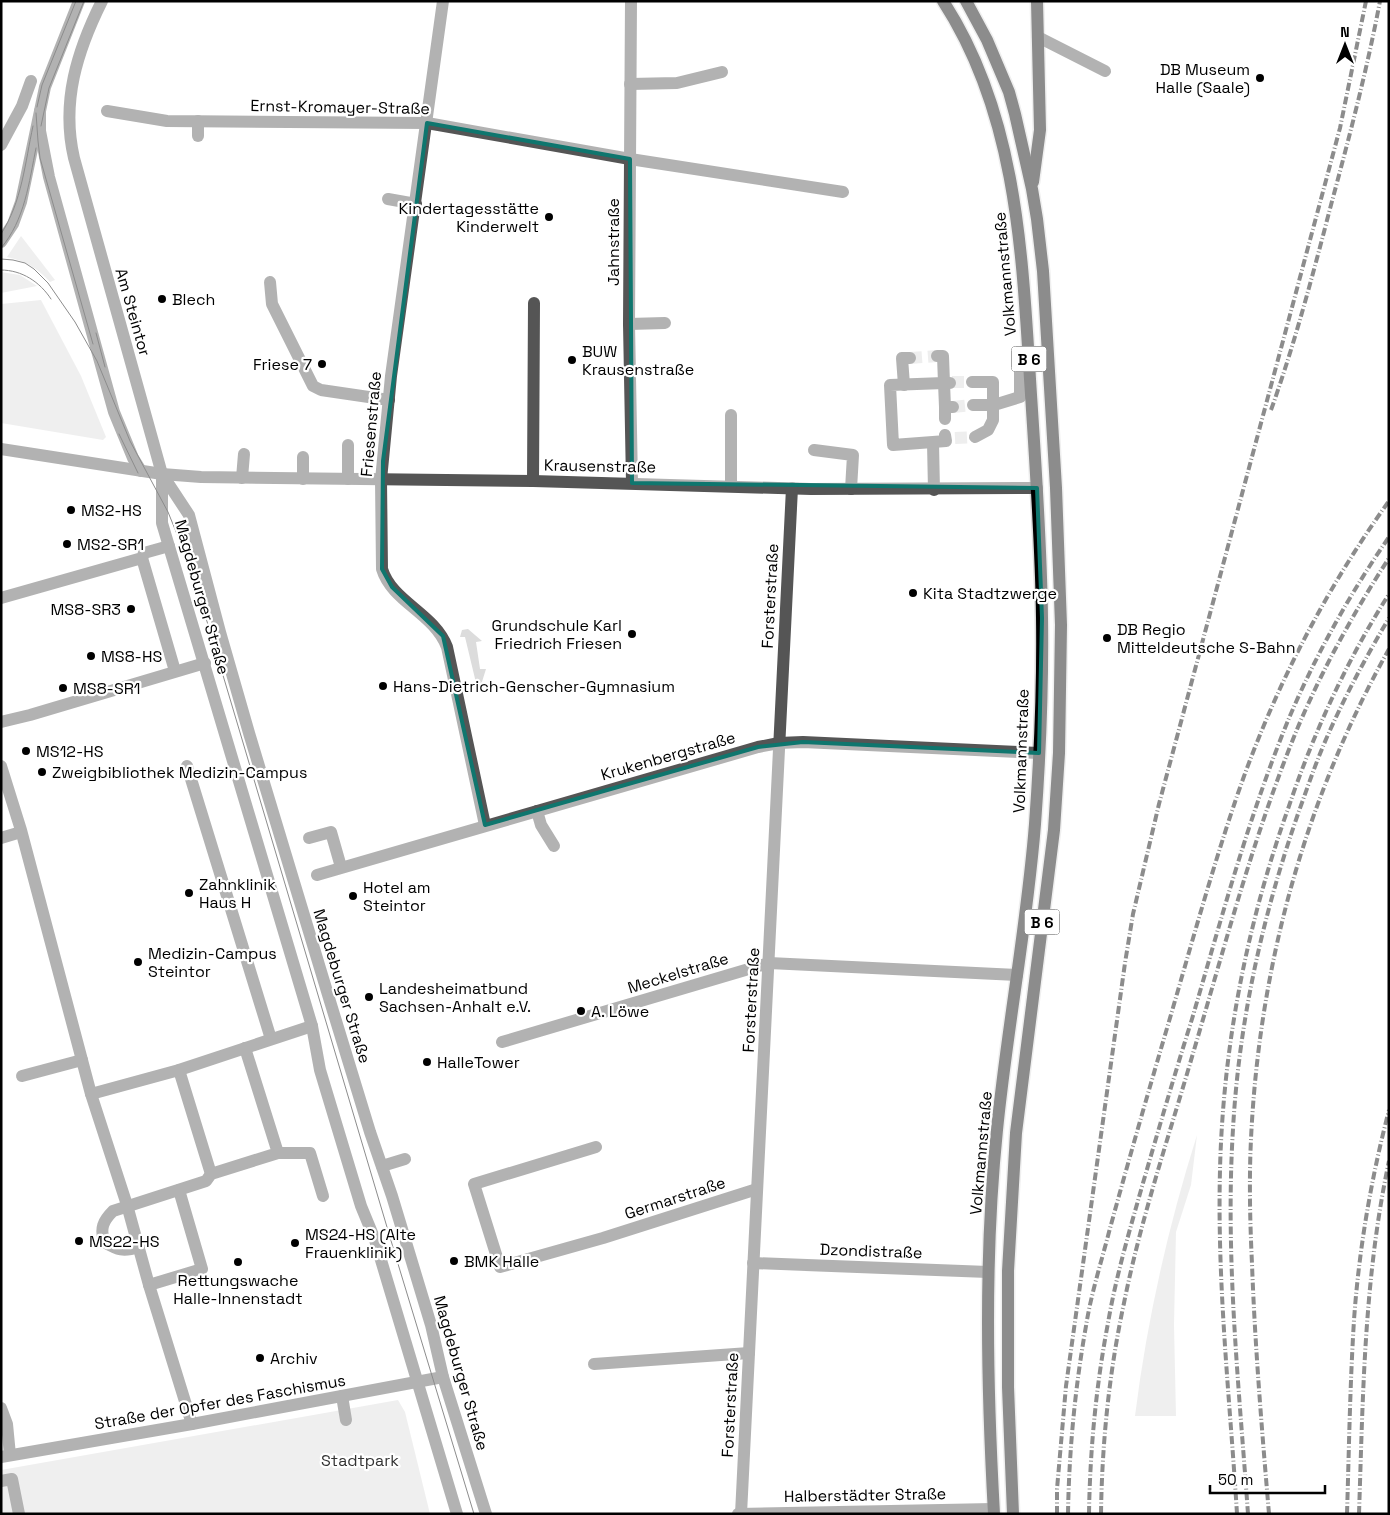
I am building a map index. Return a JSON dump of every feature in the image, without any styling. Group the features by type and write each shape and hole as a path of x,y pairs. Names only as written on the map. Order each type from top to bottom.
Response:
{"main road":[{"name":"Volkmannstraße","path":"943,1 971,52 993,108 1002,140 1015,203 1028,322 1028,354 1037,488 1042,618 1039,753 1034,827 997,1132 988,1272 988,1384 994,1511"},
{"name":"Volkmannstraße","path":"966,1 997,61 1015,114 1032,189 1043,271 1056,488 1061,635 1059,753 1054,830 1016,1133 1008,1261 1008,1387 1012,1514"},
{"path":"1032,189 1040,130 1036,1"}],"street":[{"path":"1,242 13,224 21,202 47,80 79,1"},
{"name":"Am Steintor","path":"102,1 88,30 73,76 68,112 70,141 162,474"},
{"name":"Friesenstraße","path":"443,1 389,400 381,480 382,568 385,578 392,588 435,626 443,636 447,647 484,825"},
{"name":"Jahnstraße","path":"631,1 629,324 632,483"},
{"path":"1038,37 1105,71"},
{"path":"630,84 677,83 722,72"},
{"path":"1,145 22,106 31,81"},
{"path":"40,111 41,140 49,177 114,412 133,458 141,471"},
{"name":"Ernst-Kromayer-Straße","path":"107,111 167,121 427,123 630,159 843,192"},
{"path":"198,121 198,136"},
{"path":"388,199 416,204"},
{"path":"270,282 272,304 313,386 320,390 389,400"},
{"path":"533,481 534,303"},
{"path":"629,324 665,324"},
{"path":"973,405 994,405 1020,397 1020,358 1028,354"},
{"path":"937,356 943,356 948,383 948,411"},
{"path":"904,384 902,358 910,358"},
{"path":"972,382 993,382 993,420 988,430 975,437"},
{"path":"934,490 945,440 893,445 890,385 948,383"},
{"path":"731,415 731,486"},
{"path":"348,445 348,479"},
{"path":"1,449 162,474"},
{"path":"814,450 853,455 851,489"},
{"path":"242,478 244,454"},
{"path":"303,457 303,479"},
{"name":"Krausenstraße","path":"162,474 242,478 533,481 851,489 1037,488"},
{"name":"Magdeburger Straße","path":"162,474 162,523 312,1026 320,1070 361,1206 375,1240 457,1514"},
{"name":"Magdeburger Straße","path":"162,474 189,515 249,733 331,1007 431,1325 443,1377 486,1514"},
{"name":"Forsterstraße","path":"740,1514 792,488"},
{"path":"169,546 144,553 142,558 176,671"},
{"path":"1,598 142,558"},
{"path":"1,722 30,716 204,663"},
{"name":"Krukenbergstraße","path":"316,875 484,825 758,747 779,743 812,742 1039,753"},
{"path":"1,766 21,832 91,1094 128,1205 149,1285 192,1424"},
{"path":"187,766 271,1039"},
{"path":"537,810 541,825 554,846"},
{"path":"1,838 21,832"},
{"path":"309,838 331,832 341,867"},
{"name":"Meckelstraße","path":"502,1042 769,963 1016,975"},
{"path":"91,1094 179,1070 312,1026"},
{"path":"245,1048 278,1153"},
{"path":"22,1076 82,1060"},
{"path":"179,1070 211,1174"},
{"name":"Germarstraße","path":"596,1147 474,1184 500,1267 603,1238 757,1189"},
{"path":"139,1247 129,1250 117,1250 104,1242 101,1231 104,1220 113,1210 206,1181 211,1174 278,1153 310,1153 323,1196"},
{"path":"382,1166 405,1159"},
{"path":"149,1285 202,1268 179,1190"},
{"name":"Dzondistraße","path":"753,1263 988,1272"},
{"path":"594,1364 749,1353"},
{"name":"Straße der Opfer des Faschismus","path":"6,1456 192,1424 443,1377"},
{"path":"342,1396 346,1420"},
{"path":"1,1408 7,1424 6,1456"},
{"path":"1,1481 12,1479 19,1514"},
{"name":"Halberstädter Straße","path":"740,1514 994,1511"}],"highlighted area":[{"path":"427,123 630,159 632,483 1037,488 1042,618 1039,753 803,742 758,747 485,825 443,636 392,587 382,569 383,461"}],"green space":[{"path":"21,236 55,280 50,282 31,266 7,257"},
{"path":"1,272 20,275 37,286 1,293"},
{"path":"41,300 81,376 106,437 103,440 1,423 1,304"},
{"path":"468,629 482,641 476,642 480,669 486,669 481,685 477,687 465,637 460,637 462,630"},
{"path":"1197,1135 1191,1185 1176,1232 1174,1325 1176,1416 1135,1416 1152,1309 1177,1204"},
{"name":"Stadtpark","path":"398,1400 405,1412 430,1514 1,1514 1,1470"}],"tunnel":[{"path":"910,358 937,356"},
{"path":"952,382 972,382"},
{"path":"953,407 973,405"},
{"path":"955,438 975,437"}],"tram line":[{"path":"37,107 42,85 76,1"},
{"path":"41,126 49,88 84,1"},
{"path":"36,113 40,158 93,344"},
{"path":"1,234 14,209 18,196 33,126"},
{"path":"1,248 16,225 21,213 36,148"},
{"path":"1,259 25,263 34,269 48,283 75,322 97,361 130,441 168,512 192,571 474,1514"},
{"path":"1,270 16,272 30,278 42,287 51,299"},
{"path":"96,333 105,367"},
{"path":"119,434 138,473"}],"railway":[{"path":"1057,1514 1057,1489 1066,1386 1133,914 1159,804 1340,128 1366,1"},
{"path":"1271,410 1296,334 1317,257 1357,104 1380,1"},
{"path":"1068,1514 1071,1443 1076,1396 1091,1302 1137,1133 1225,831 1249,762 1282,684 1321,608 1342,572 1389,501"},
{"path":"1089,1514 1092,1442 1097,1394 1111,1305 1143,1183 1236,870 1273,759 1297,699 1333,627 1389,537"},
{"path":"1101,1514 1103,1461 1110,1382 1131,1271 1156,1176 1242,887 1268,806 1298,727 1340,641 1389,558"},
{"path":"1237,1514 1220,1256 1222,1123 1232,1031 1240,985 1261,895 1274,850 1299,778 1345,671 1389,594"},
{"path":"1248,1514 1234,1322 1231,1225 1231,1177 1236,1088 1247,1008 1274,889 1312,774 1341,707 1389,618"},
{"path":"1269,1514 1255,1326 1250,1201 1251,1139 1264,1011 1276,948 1292,886 1311,825 1333,765 1359,706 1389,649"},
{"path":"1347,1514 1356,1293 1367,1214 1389,1110"},
{"path":"1359,1514 1366,1337 1374,1249 1389,1161"}],"place":[{"name":"DB Museum Halle (Saale)","path":"1260,78"},
{"name":"Kindertagesstätte Kinderwelt","path":"549,217"},
{"name":"Blech","path":"162,299"},
{"name":"BUW Krausenstraße","path":"572,360"},
{"name":"Friese 7","path":"322,364"},
{"name":"MS2-HS","path":"71,510"},
{"name":"MS2-SR1","path":"67,544"},
{"name":"Kita Stadtzwerge","path":"913,593"},
{"name":"MS8-SR3","path":"131,609"},
{"name":"Grundschule Karl Friedrich Friesen","path":"632,634"},
{"name":"DB Regio Mitteldeutsche S-Bahn","path":"1107,638"},
{"name":"MS8-HS","path":"91,656"},
{"name":"Hans-Dietrich-Genscher-Gymnasium","path":"383,686"},
{"name":"MS8-SR1","path":"63,688"},
{"name":"MS12-HS","path":"26,751"},
{"name":"Zweigbibliothek Medizin-Campus","path":"42,772"},
{"name":"Zahnklinik Haus H","path":"189,893"},
{"name":"Hotel am Steintor","path":"353,896"},
{"name":"Medizin-Campus Steintor","path":"138,962"},
{"name":"Landesheimatbund Sachsen-Anhalt e.V.","path":"369,997"},
{"name":"A. Löwe","path":"581,1011"},
{"name":"HalleTower","path":"427,1062"},
{"name":"MS22-HS","path":"79,1241"},
{"name":"MS24-HS (Alte Frauenklinik)","path":"295,1243"},
{"name":"BMK Halle","path":"454,1261"},
{"name":"Rettungswache Halle-Innenstadt","path":"238,1262"},
{"name":"Archiv","path":"260,1358"}]}
